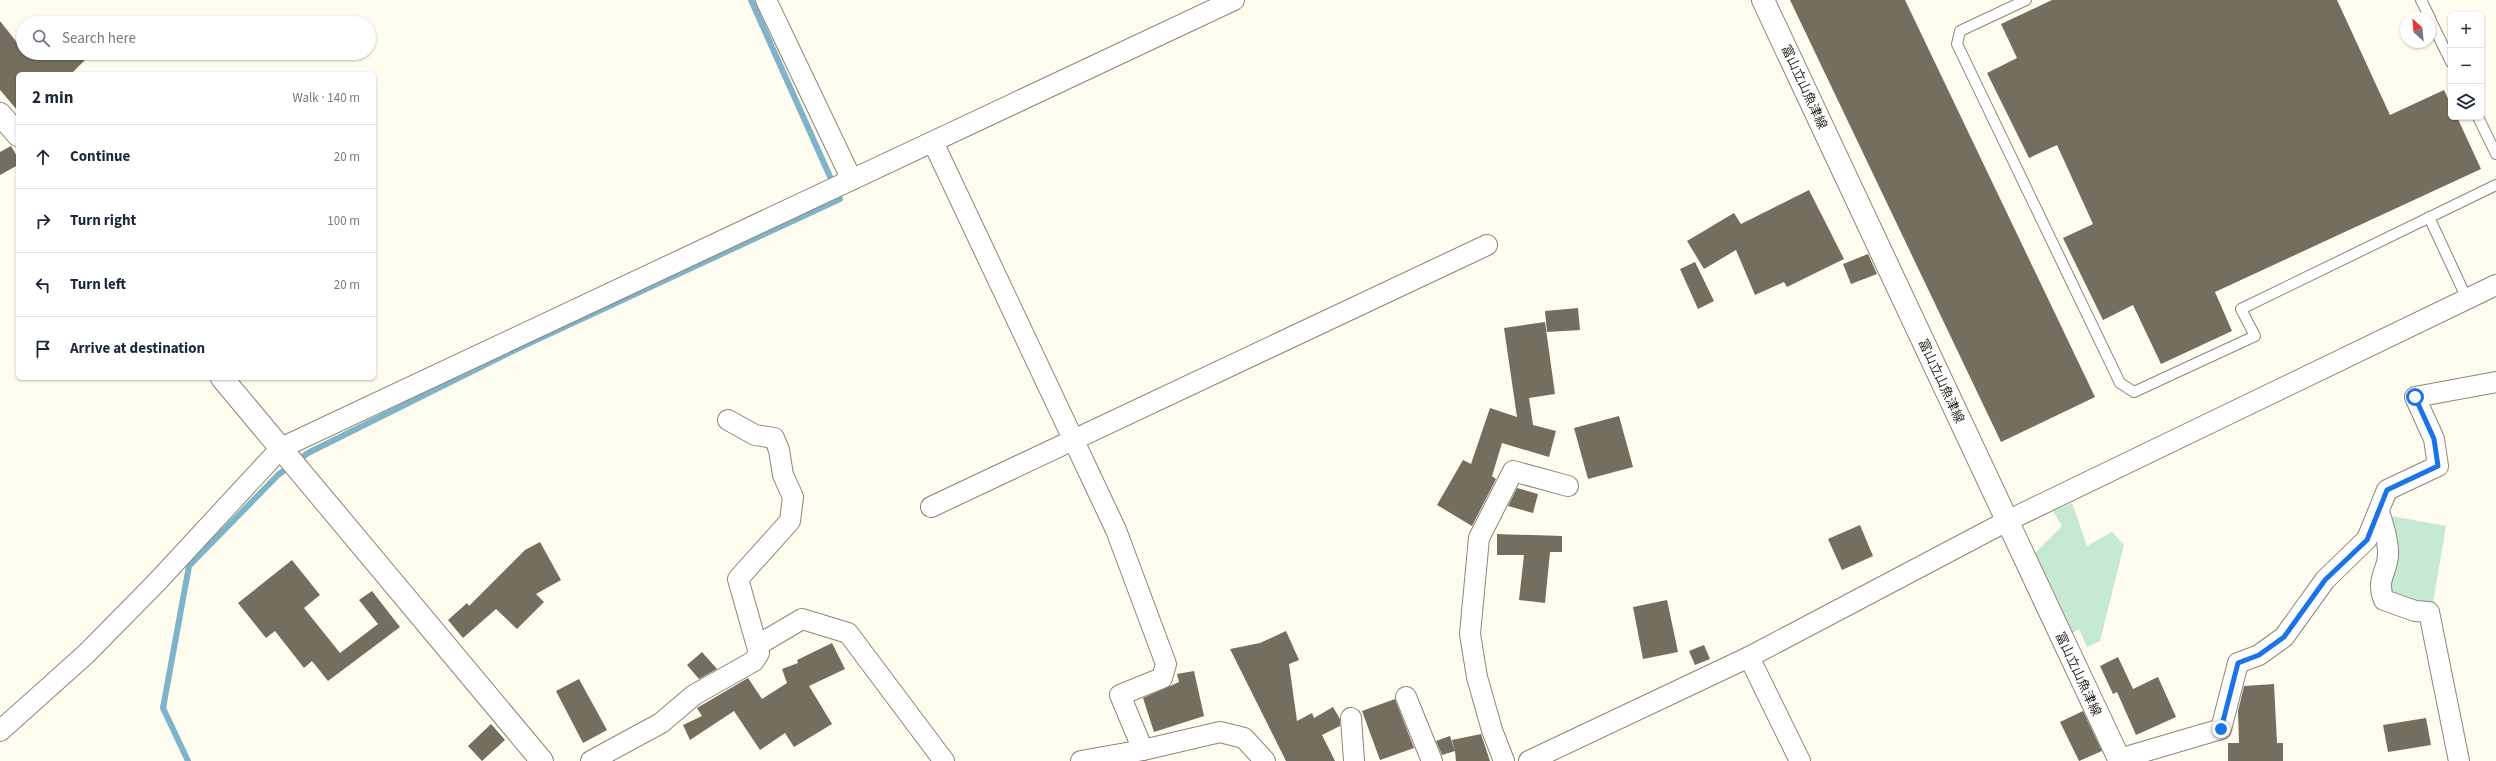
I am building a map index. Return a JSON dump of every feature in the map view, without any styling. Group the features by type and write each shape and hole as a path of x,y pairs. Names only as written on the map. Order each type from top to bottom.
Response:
{"main road":[{"name":"富山立山魚津線","path":"1763,0 2120,760"},
{"path":"0,114 16,133"},
{"path":"224,380 542,761"}],"street":[{"path":"766,0 851,178"},
{"path":"0,731 113,626 281,448 851,178 933,142 1234,0"},
{"path":"933,142 1116,530 1166,664 1162,678 1120,695 1143,750"},
{"path":"931,507 1487,245"},
{"path":"1529,761 1750,657 2007,522 2496,285"},
{"path":"2120,760 2221,729 2238,663 2259,655 2284,637 2325,580 2367,540 2387,490 2438,466 2434,439 2415,397 2496,382"},
{"path":"591,761 661,723 694,695 754,662 759,653 758,645 738,579 790,521 793,497 782,475 779,450 774,438 756,435 728,420"},
{"path":"1504,761 1492,730 1477,677 1470,634 1479,538 1513,471 1568,486"},
{"path":"2379,512 2389,552 2380,589 2384,600 2394,605 2429,612 2459,761"},
{"path":"758,645 802,619 848,633 944,761"},
{"path":"1750,657 1800,761"},
{"path":"1406,697 1432,761"},
{"path":"1351,718 1354,761"},
{"path":"1081,761 1143,750 1220,732 1244,738 1265,761"}],"lane":[{"path":"2026,0 1960,31 1957,44 2120,383 2134,392 2255,336 2241,309 2496,185"},
{"path":"2421,0 2427,12"},
{"path":"2436,31 2448,56"},
{"path":"2479,120 2496,154"},
{"path":"2430,218 2467,299"}],"green space":[{"path":"2072,503 2087,546 2112,532 2124,545 2100,641 2087,647 2079,629 2070,635 2032,556 2062,526 2053,511"},
{"path":"2391,516 2446,526 2433,603 2395,597 2388,592 2396,538"}],"building":[{"path":"1790,0 1905,0 2095,397 2001,442"},
{"path":"2052,0 2337,0 2390,115 2444,90 2448,99 2448,120 2458,120 2481,169 2215,292 2232,331 2161,364 2133,305 2103,320 2063,238 2093,224 2057,145 2029,158 1987,73 2017,58 2001,24"},
{"path":"0,21 16,41 16,60 85,60 73,72 16,72 16,109 0,90"},
{"path":"11,146 16,155 16,166 0,175 0,152"},
{"path":"1809,190 1844,259 1787,287 1784,282 1755,295 1736,250 1704,269 1687,241 1734,213 1741,224"},
{"path":"1868,254 1877,274 1851,284 1843,264"},
{"path":"1695,262 1714,301 1698,309 1680,269"},
{"path":"1578,308 1580,330 1547,332 1545,311"},
{"path":"1545,322 1555,394 1529,398 1533,425 1556,431 1549,457 1502,443 1492,476 1496,479 1472,526 1437,505 1463,460 1471,464 1490,408 1517,417 1504,328"},
{"path":"1619,416 1633,467 1588,479 1574,428"},
{"path":"1517,488 1538,494 1533,513 1508,506"},
{"path":"1860,525 1873,556 1842,570 1828,539"},
{"path":"1497,534 1562,536 1562,552 1550,552 1545,603 1519,600 1524,555 1497,555"},
{"path":"540,542 561,580 536,594 544,602 517,629 496,609 463,638 448,620 467,603 469,606 525,550"},
{"path":"292,560 320,595 304,608 340,653 378,624 359,600 372,591 400,627 328,681 312,661 304,668 275,631 266,638 238,603"},
{"path":"1667,600 1678,652 1643,659 1633,607"},
{"path":"1286,631 1299,660 1289,664 1297,721 1312,713 1314,718 1333,707 1340,719 1340,726 1322,735 1335,761 1286,761 1230,649 1260,643"},
{"path":"832,643 845,669 809,686 832,724 794,747 785,733 760,750 734,711 690,740 683,725 702,716 697,708 748,678 762,699 787,683 782,669 798,663 797,660"},
{"path":"1704,645 1710,659 1695,665 1689,651"},
{"path":"702,652 717,669 699,679 687,665"},
{"path":"2118,657 2133,689 2158,677 2176,717 2136,735 2117,692 2113,694 2100,666"},
{"path":"1194,671 1204,716 1154,732 1143,698 1179,682 1177,674"},
{"path":"579,679 607,730 583,743 556,691"},
{"path":"2274,684 2277,743 2283,743 2283,761 2228,761 2228,743 2239,743 2238,711 2244,686"},
{"path":"1395,699 1414,748 1380,760 1362,711"},
{"path":"2083,711 2102,751 2079,761 2060,722"},
{"path":"2426,718 2431,745 2388,752 2383,725"},
{"path":"491,724 505,740 482,761 468,746"},
{"path":"1481,734 1490,761 1456,761 1452,740"},
{"path":"1450,736 1455,751 1442,755 1436,741"}],"waterway":[{"path":"188,761 163,708 189,566 278,475 308,453 519,348 840,199 751,0"}],"route":[{"path":"2221,729 2238,663 2259,655 2284,637 2325,580 2367,540 2387,490 2396,484 2438,466 2434,439 2415,397"}]}
